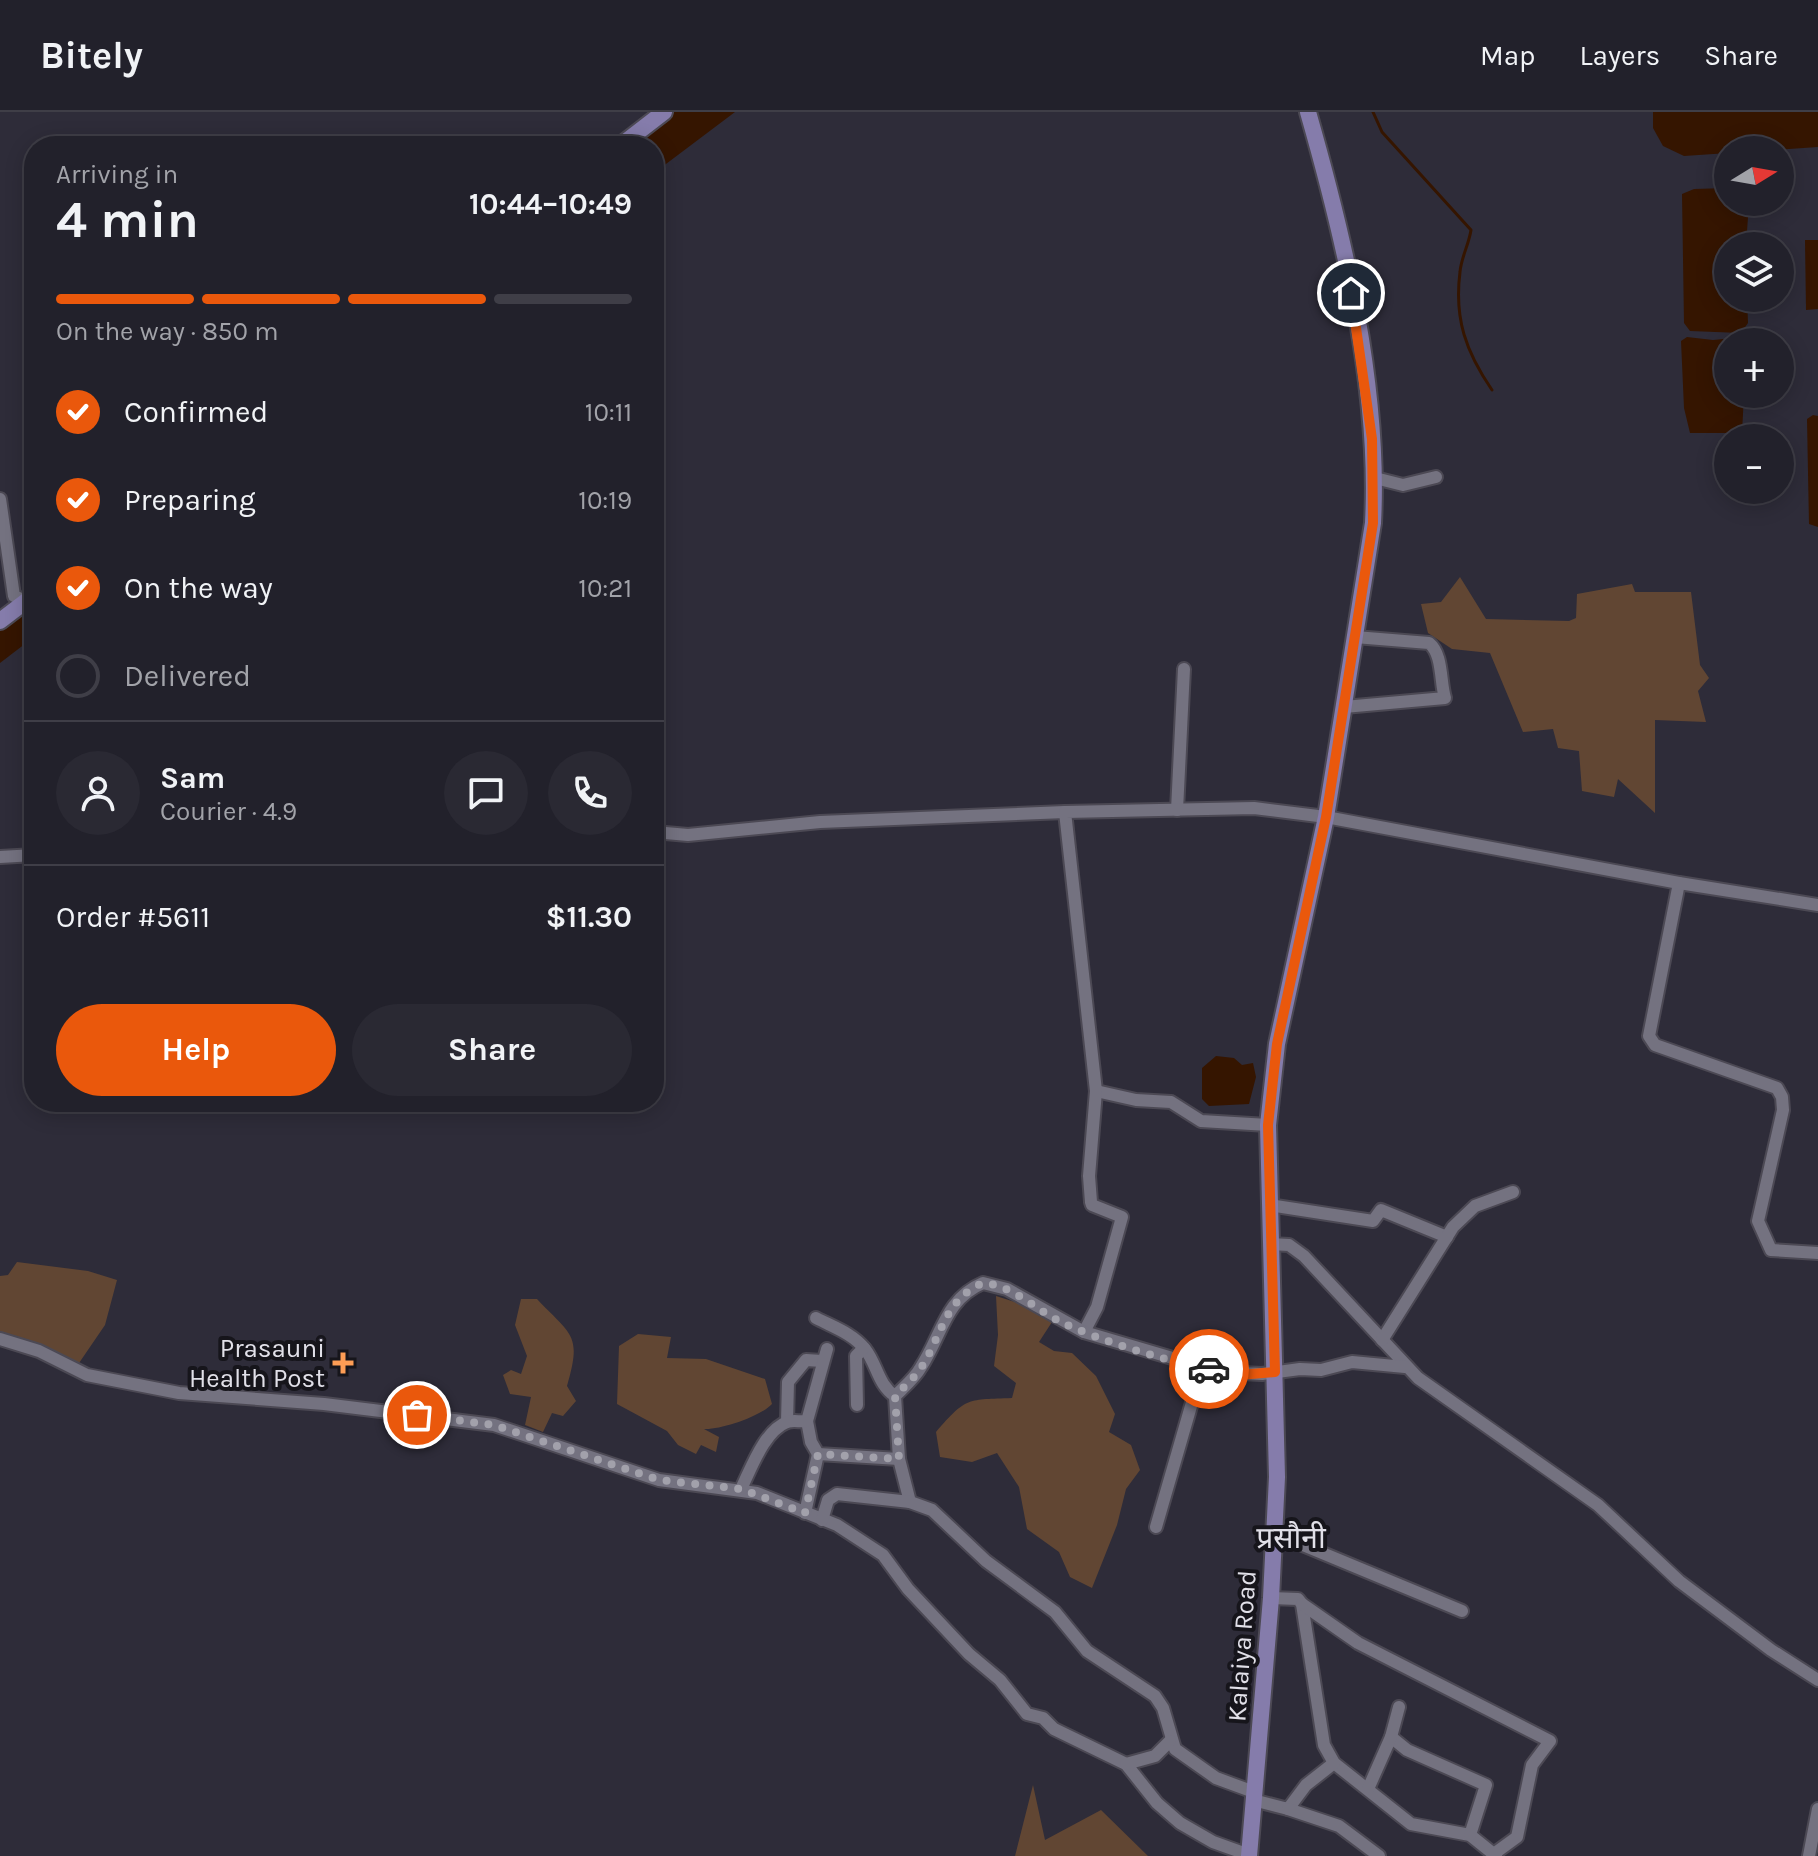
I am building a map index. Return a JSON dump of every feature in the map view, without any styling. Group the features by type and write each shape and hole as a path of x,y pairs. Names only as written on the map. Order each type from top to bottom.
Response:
{"main road":[{"path":"633,136 664,112"},
{"name":"Kalaiya Road","path":"1249,1855 1274,1533 1275,1372 1268,1125 1286,994 1326,817 1373,523 1375,478 1351,293 1308,112"},
{"path":"0,621 24,603"}],"street":[{"path":"1375,478 1403,485 1436,477"},
{"path":"0,499 10,582 14,596 24,597"},
{"path":"1344,707 1445,698 1435,648 1429,643 1355,637"},
{"path":"1177,810 1184,669"},
{"path":"664,833 688,835 820,822 1254,808 1326,817 1679,883 1818,905"},
{"path":"1065,812 1096,1091 1089,1176 1091,1202 1122,1217 1097,1307 1084,1332"},
{"path":"0,857 24,856"},
{"path":"1679,883 1649,1036 1655,1045 1777,1088 1783,1110 1758,1221 1771,1250 1818,1253"},
{"path":"1096,1091 1136,1100 1171,1102 1201,1121 1268,1125"},
{"path":"1382,1340 1447,1237 1475,1206 1513,1192"},
{"path":"1269,1205 1373,1221 1381,1210 1447,1237"},
{"path":"1270,1244 1289,1245 1304,1256 1405,1367 1598,1505 1679,1581 1771,1650 1818,1680"},
{"path":"895,1396 921,1368 948,1310 960,1296 983,1283 1007,1289 1035,1308 1084,1332 1202,1368 1239,1375 1321,1370 1352,1362 1405,1367"},
{"path":"816,1318 850,1335 864,1348 883,1385 895,1396 899,1459 910,1502"},
{"path":"0,1339 39,1351 87,1375 179,1393 324,1404 494,1425 659,1480 741,1489 822,1520 860,1537 883,1555 908,1589 969,1654 1000,1680 1027,1714 1043,1718 1054,1729 1126,1764 1157,1803 1180,1823 1213,1842 1249,1855"},
{"path":"857,1405 856,1356 864,1348"},
{"path":"741,1489 761,1449 787,1422 788,1382 806,1360 824,1355 807,1421 811,1442 818,1454 805,1513"},
{"path":"1156,1527 1202,1368"},
{"path":"787,1422 807,1421"},
{"path":"818,1454 899,1459"},
{"path":"822,1520 828,1500 837,1494 910,1502 932,1510 986,1561 1055,1612 1087,1651 1155,1696 1163,1708 1170,1741 1192,1764 1254,1796 1339,1826 1379,1856"},
{"path":"1274,1533 1462,1611"},
{"path":"1271,1598 1298,1599 1358,1643 1550,1741 1532,1765 1517,1837 1496,1855 1470,1835 1411,1824 1334,1763 1324,1745 1302,1604"},
{"path":"1368,1789 1391,1737 1399,1707"},
{"path":"1391,1737 1407,1750 1486,1785 1470,1835"},
{"path":"1126,1764 1155,1756 1170,1741"},
{"path":"1288,1809 1306,1785 1334,1763"},
{"path":"1809,1856 1818,1809"}],"shaded area":[{"path":"671,112 735,112 664,165 664,136 640,136"},
{"path":"1653,112 1818,112 1818,147 1794,149 1794,136 1714,136 1714,154 1684,156 1663,146 1653,128"},
{"path":"1714,188 1714,216 1748,216 1747,232 1714,232 1714,312 1748,312 1748,323 1744,328 1690,331 1684,323 1682,194 1694,189"},
{"path":"1805,240 1818,240 1818,309 1806,310"},
{"path":"1687,337 1714,340 1714,408 1743,408 1742,424 1714,424 1714,433 1690,433 1684,408 1681,341"},
{"path":"1818,416 1818,527 1809,524 1807,419"},
{"path":"1460,577 1486,619 1569,621 1576,618 1577,594 1632,584 1635,592 1691,592 1700,665 1709,678 1698,691 1706,722 1655,720 1655,813 1618,779 1614,797 1582,791 1579,751 1558,748 1553,729 1523,732 1490,653 1452,649 1428,633 1421,604 1441,602"},
{"path":"24,612 24,645 0,663 0,628"},
{"path":"1216,1056 1234,1058 1242,1065 1253,1063 1256,1077 1249,1104 1209,1106 1202,1099 1202,1068"},
{"path":"17,1262 88,1271 117,1280 105,1325 77,1366 0,1332 0,1276 8,1275"},
{"path":"996,1296 1018,1303 1052,1322 1039,1342 1054,1351 1072,1353 1096,1376 1115,1414 1109,1432 1131,1445 1140,1470 1126,1489 1117,1525 1092,1588 1070,1577 1059,1552 1027,1529 1019,1487 997,1453 972,1462 940,1457 936,1432 962,1406 977,1400 1012,1398 1016,1383 994,1366 998,1335"},
{"path":"521,1299 537,1299 566,1329 573,1345 574,1356 567,1386 576,1401 563,1416 552,1413 543,1432 525,1425 531,1397 510,1394 503,1375 511,1370 521,1374 527,1356 515,1325"},
{"path":"638,1334 671,1337 667,1358 706,1359 765,1379 772,1404 740,1421 704,1429 719,1437 716,1452 701,1445 696,1454 678,1445 667,1431 617,1404 619,1346"},
{"path":"1033,1785 1045,1840 1101,1810 1148,1856 1015,1856"}],"waterway":[{"path":"1373,112 1382,132 1471,230 1460,272 1459,305 1469,348 1492,390"}],"way so far":[{"path":"417,1415 494,1425 589,1460 617,1465 659,1480 741,1489 805,1513 818,1454 899,1459 895,1396 921,1368 948,1310 960,1296 983,1283 1007,1289 1035,1308 1084,1332 1209,1369"}],"place":[{"name":"Prasauni Health Post","path":"343,1363"}],"district":[{"name":"प्रसौनी","path":"1291,1538"}],"route":[{"path":"1209,1369 1239,1375 1275,1372 1268,1125 1277,1044 1326,817 1373,523 1375,478 1372,439 1351,293"}]}
